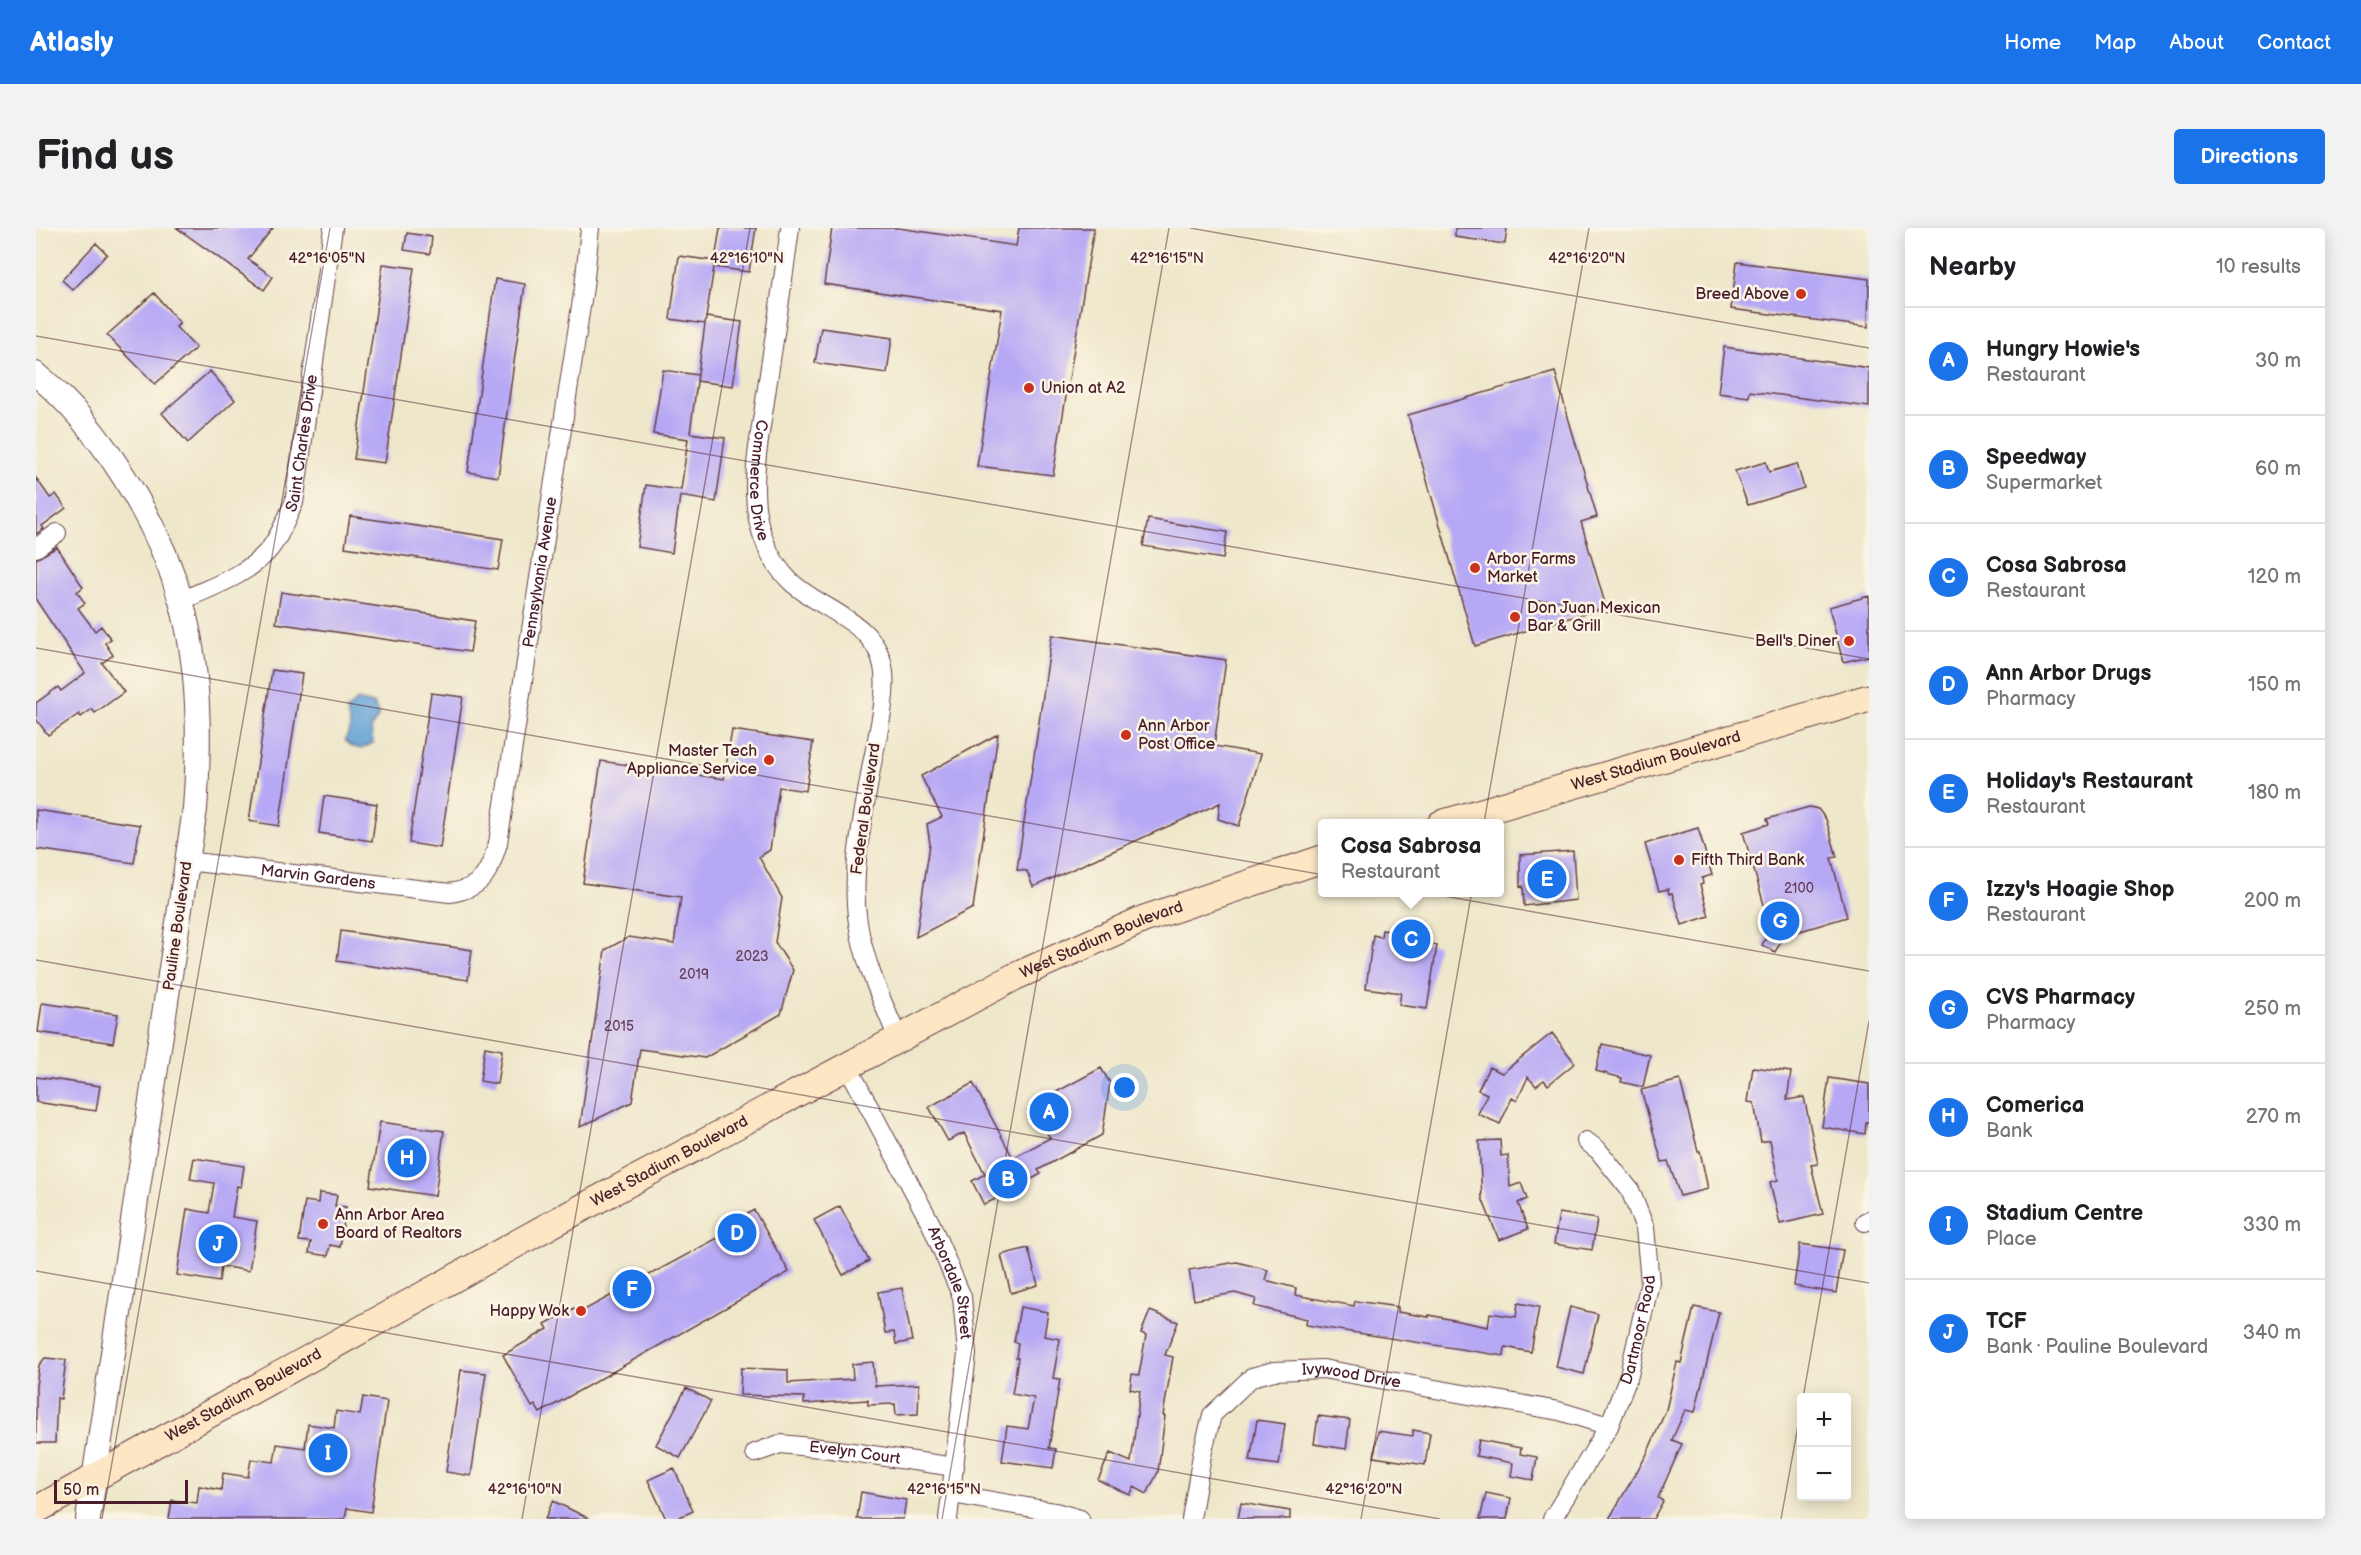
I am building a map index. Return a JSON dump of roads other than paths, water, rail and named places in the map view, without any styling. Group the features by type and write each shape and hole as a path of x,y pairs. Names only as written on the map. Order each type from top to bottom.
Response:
{"main road":[{"name":"West Stadium Boulevard","path":"1458,819 1869,698"},
{"name":"West Stadium Boulevard","path":"36,1510 552,1224 1014,977 1144,919 1270,874 1318,860"}],"street":[{"name":"Saint Charles Drive","path":"181,602 241,573 254,563 275,540 294,503 333,228"},
{"name":"Pennsylvania Avenue","path":"450,892 470,890 483,878 498,843 584,287 591,228"},
{"name":"Commerce Drive","path":"790,228 756,461 756,506 759,524 773,559 788,579 808,596 862,630 875,647"},
{"name":"Pauline Boulevard","path":"36,374 88,428 111,458 134,494 159,546 181,602 192,659 198,730 195,809 132,1240 88,1519"},
{"path":"36,548 57,533"},
{"name":"Federal Boulevard","path":"875,647 883,665 884,680 858,854 858,921 865,953 898,1038"},
{"name":"Marvin Gardens","path":"187,861 450,892"},
{"name":"Arbordale Street","path":"848,1067 930,1224 962,1297 967,1354 948,1519"},
{"name":"Dartmoor Road","path":"1552,1519 1609,1426 1629,1374 1650,1282 1645,1228 1630,1190 1598,1150 1586,1141"},
{"name":"Ivywood Drive","path":"1191,1519 1202,1455 1212,1415 1252,1377 1274,1371 1323,1369 1559,1411 1609,1426"},
{"name":"Evelyn Court","path":"755,1453 780,1444 955,1467"},
{"path":"952,1494 1055,1512 1080,1519"}],"water":[{"path":"357,700 374,704 379,715 371,728 373,743 361,749 351,746 345,740 350,728 347,710"}],"place":[{"name":"Breed Above","path":"1801,294"},
{"name":"Union at A2","path":"1029,388"},
{"name":"Arbor Farms Market","path":"1475,568"},
{"name":"Don Juan Mexican Bar & Grill","path":"1515,617"},
{"name":"Bell's Diner","path":"1849,641"},
{"name":"Ann Arbor Post Office","path":"1126,735"},
{"name":"Master Tech Appliance Service","path":"769,760"},
{"name":"Fifth Third Bank","path":"1679,860"},
{"name":"Holiday's Restaurant","path":"1547,879"},
{"name":"CVS Pharmacy","path":"1780,921"},
{"name":"Cosa Sabrosa","path":"1411,939"},
{"name":"Hungry Howie's","path":"1049,1112"},
{"name":"Comerica","path":"407,1158"},
{"name":"Speedway","path":"1008,1179"},
{"name":"Ann Arbor Area Board of Realtors","path":"323,1224"},
{"name":"Ann Arbor Drugs","path":"737,1233"},
{"name":"TCF","path":"218,1244"},
{"name":"Izzy's Hoagie Shop","path":"632,1289"},
{"name":"Happy Wok","path":"581,1311"},
{"name":"Stadium Centre","path":"328,1453"}]}
